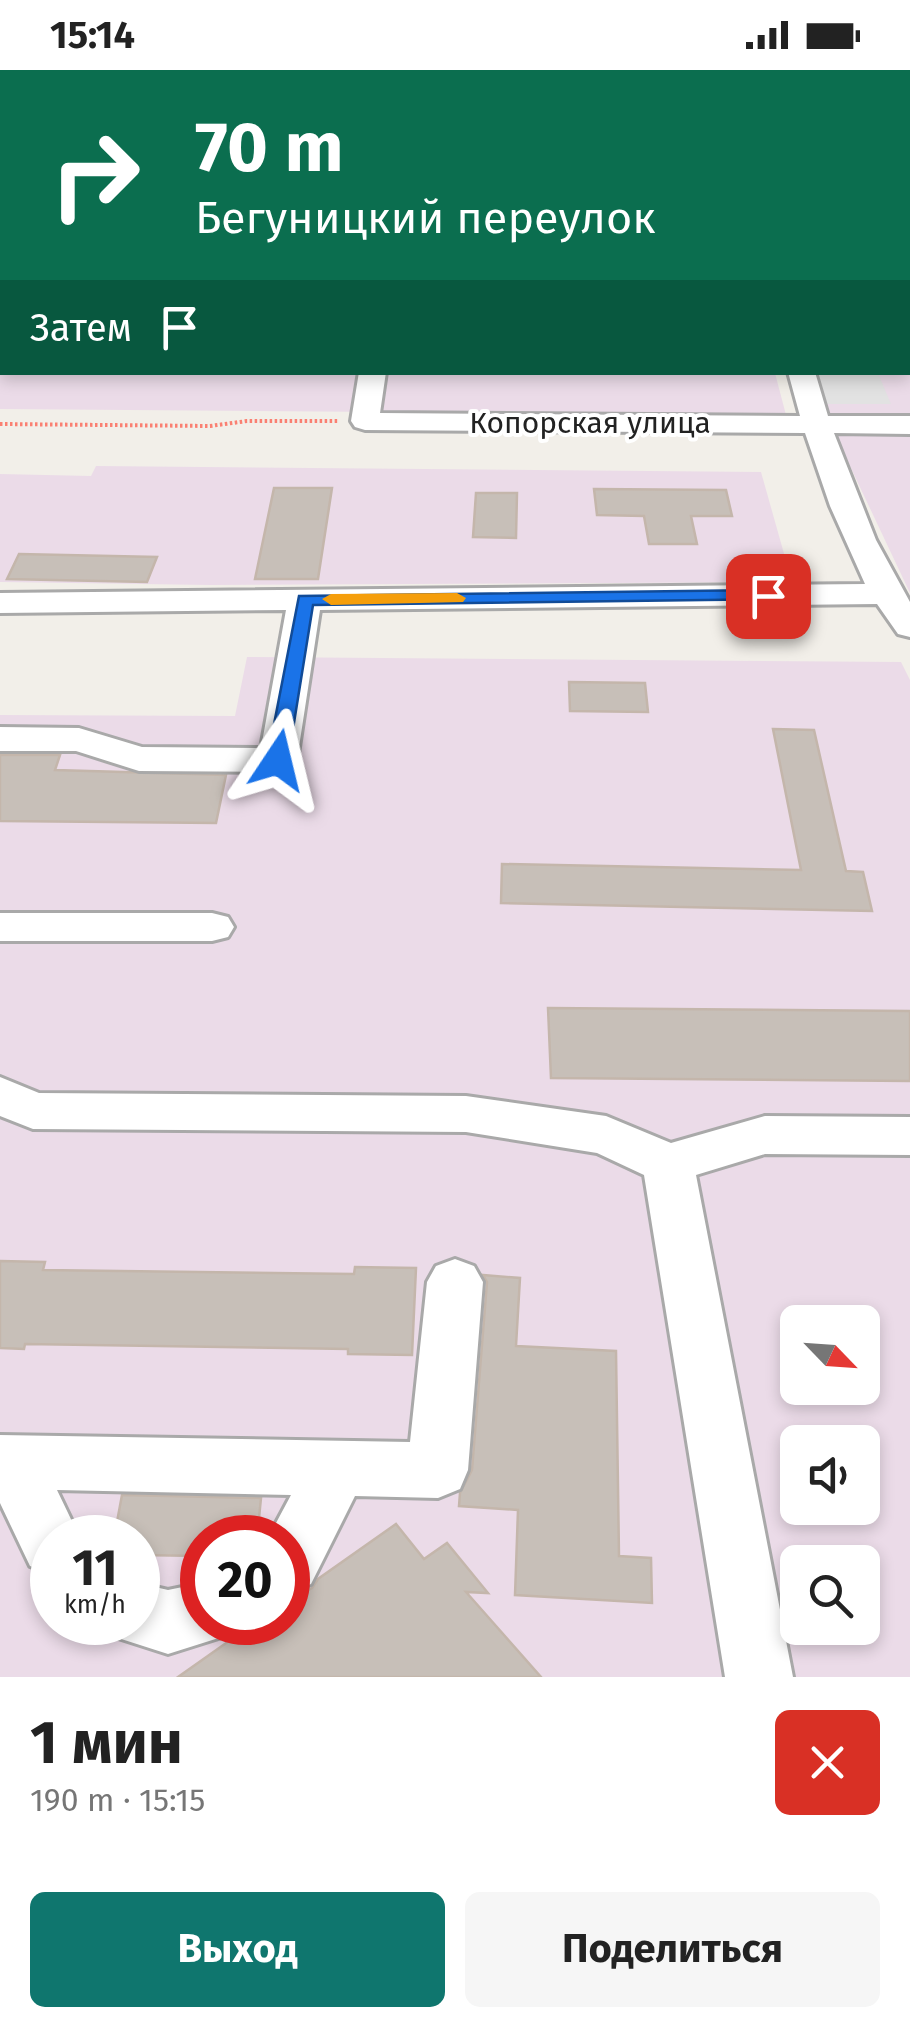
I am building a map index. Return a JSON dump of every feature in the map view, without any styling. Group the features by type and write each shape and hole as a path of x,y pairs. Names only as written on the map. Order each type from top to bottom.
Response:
{"street":[{"path":"364,422 372,375"},
{"path":"802,375 816,424 884,594 910,627"},
{"name":"Копорская улица","path":"364,422 910,425"},
{"path":"0,602 884,594"},
{"path":"0,739 80,740 139,758 278,760 305,600"},
{"path":"0,927 212,927"},
{"path":"0,1094 33,1111 466,1114 606,1135 668,1164 765,1135 910,1136"},
{"path":"668,1164 759,1677"},
{"path":"6,1462 438,1470 456,1282"},
{"path":"6,1462 35,1515"},
{"path":"310,1521 338,1468"}],"path":[{"path":"0,424 210,426 247,421 364,422"}],"shaded area":[{"path":"0,375 776,375 786,415 0,409"},
{"path":"814,375 910,375 910,593 823,409"},
{"path":"817,375 879,375 891,404 826,404"},
{"path":"96,466 761,472 792,582 0,582 0,474 91,476"},
{"path":"247,657 901,662 910,680 910,1677 0,1677 0,715 235,716"}],"building":[{"path":"274,488 332,488 318,579 255,579"},
{"path":"594,489 726,490 732,516 691,516 697,544 649,544 644,516 597,515"},
{"path":"476,493 517,493 516,538 473,537"},
{"path":"19,554 157,557 147,582 7,579"},
{"path":"569,682 645,683 648,712 570,711"},
{"path":"773,729 814,730 846,871 863,872 872,911 501,903 502,864 801,870"},
{"path":"0,755 60,755 55,770 226,775 216,823 0,821"},
{"path":"548,1008 910,1011 910,1081 551,1078"},
{"path":"0,1261 45,1262 43,1270 354,1274 355,1267 416,1268 412,1355 348,1354 348,1349 25,1344 24,1349 0,1348"},
{"path":"483,1275 520,1278 516,1346 616,1351 619,1556 651,1558 652,1603 515,1595 518,1510 459,1506 460,1493 472,1470 487,1282"},
{"path":"122,1495 261,1498 259,1515 180,1515 180,1556 160,1555 160,1515 118,1515"},
{"path":"396,1524 424,1559 447,1543 488,1593 466,1592 541,1677 178,1677 223,1645 310,1645 310,1589 318,1579"}],"slow traffic":[{"path":"331,599 457,598"}],"route":[{"path":"278,760 305,600 768,596"}]}
